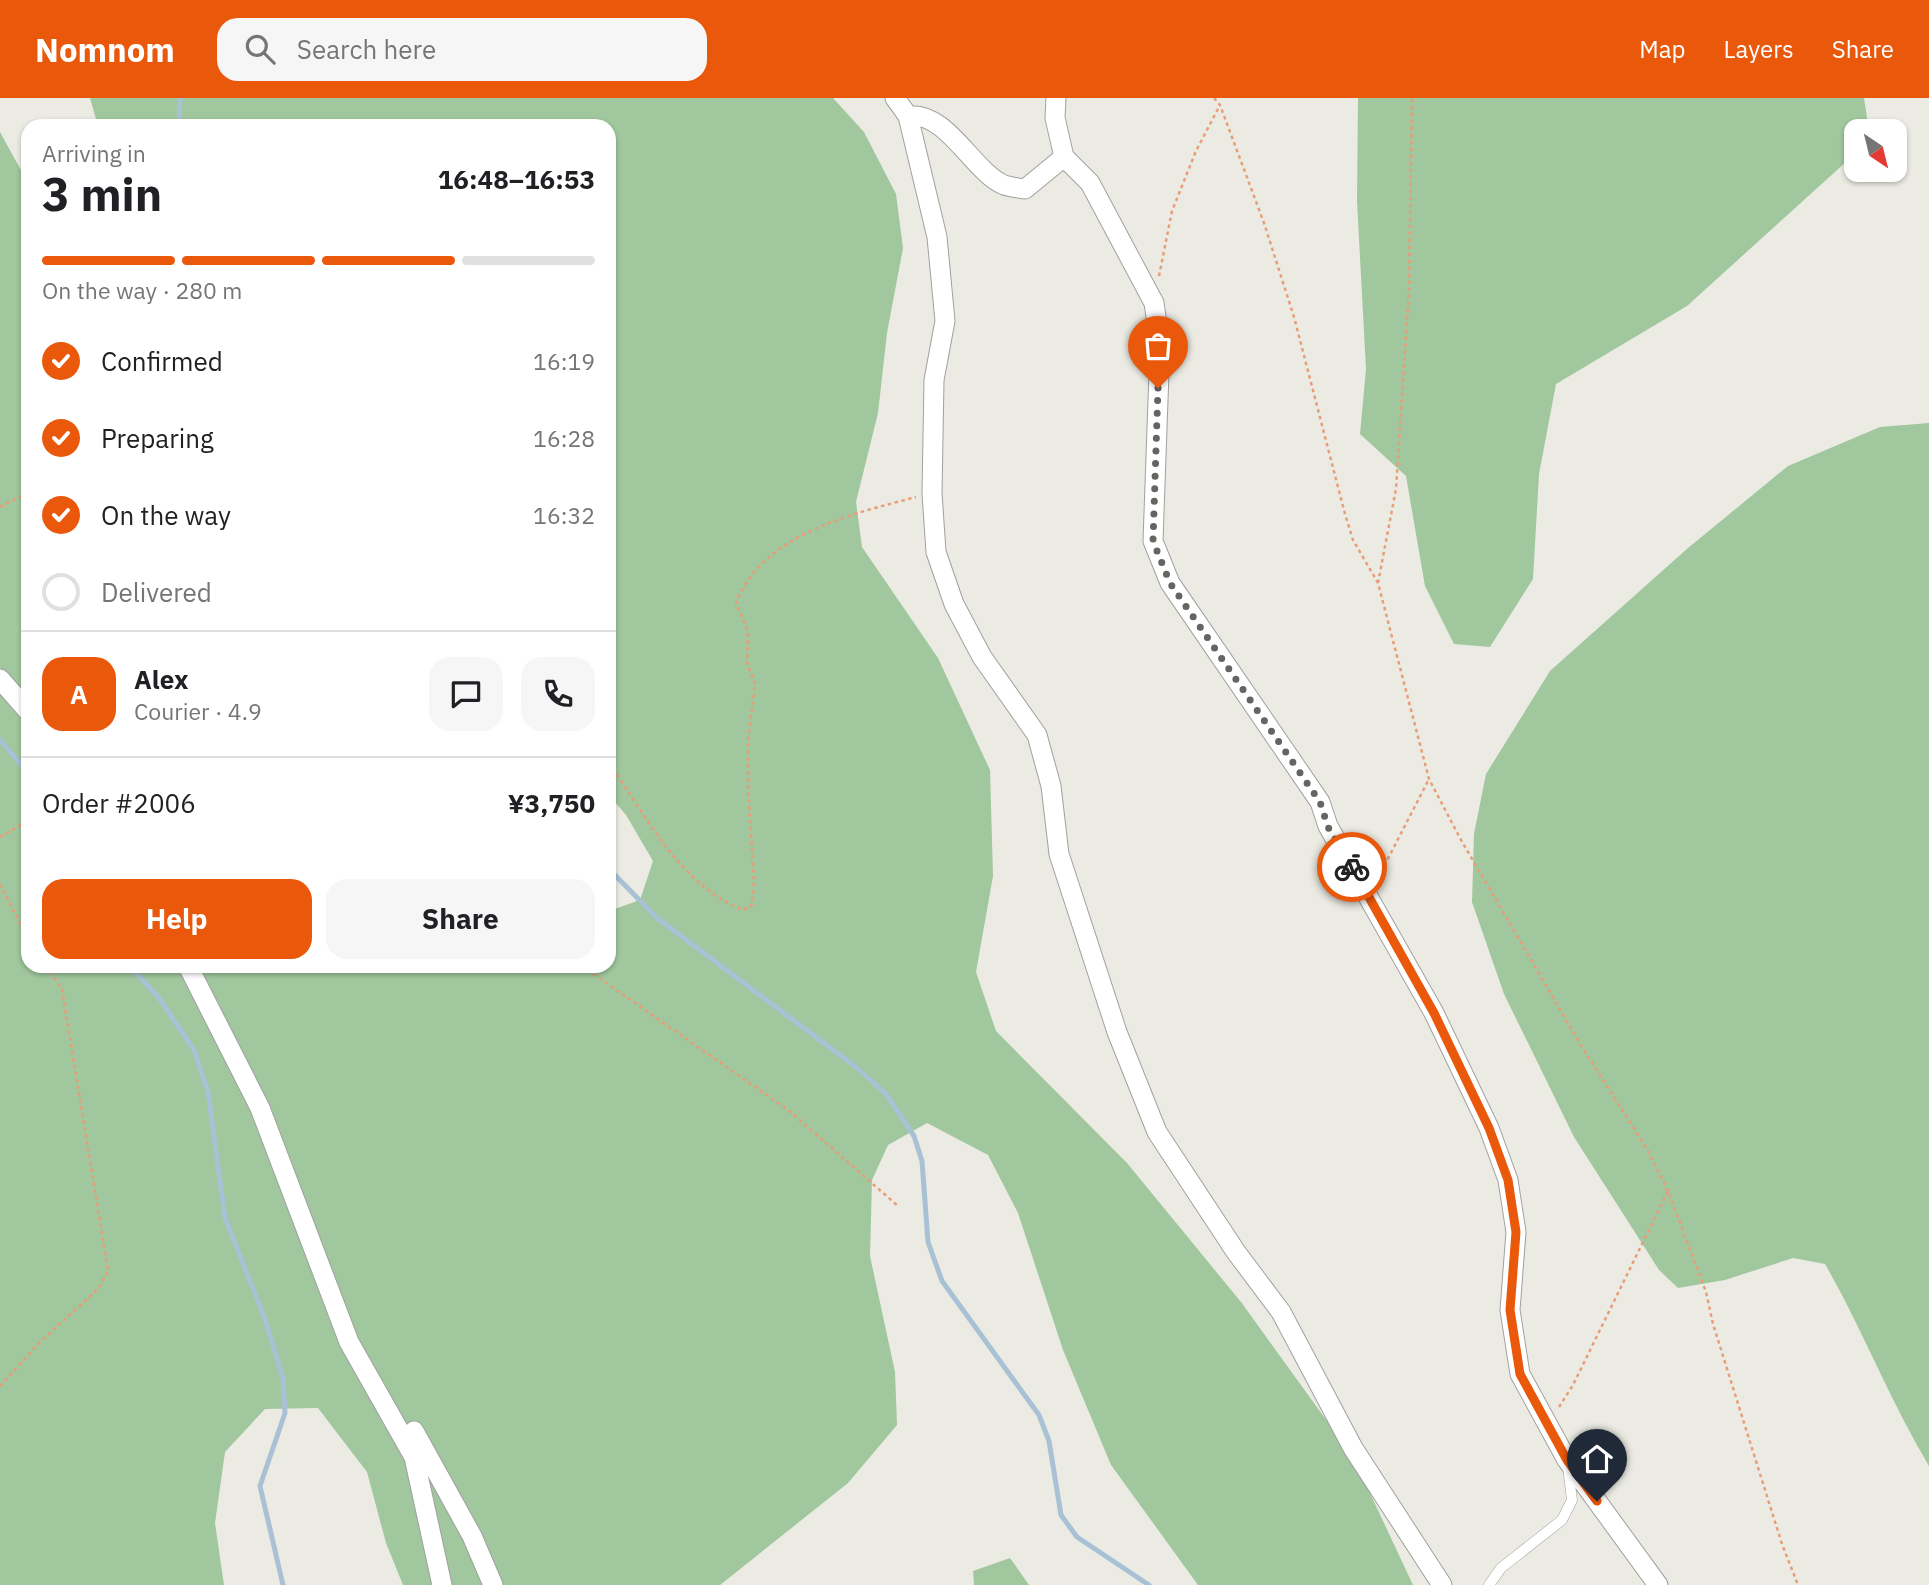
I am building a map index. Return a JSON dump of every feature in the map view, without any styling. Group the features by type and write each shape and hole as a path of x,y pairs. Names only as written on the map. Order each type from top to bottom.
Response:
{"street":[{"path":"895,98 908,116 937,237 945,321 934,380 932,493 936,552 954,604 982,657 1037,735 1051,786 1059,854 1118,1032 1157,1132 1236,1252 1282,1312 1353,1448 1442,1585"},
{"path":"1056,98 1055,118 1064,156 1090,183 1154,303 1160,344 1153,541 1170,583 1320,802 1328,827 1434,1013 1489,1128 1508,1180 1516,1232 1510,1310 1520,1374 1567,1460 1658,1585"},
{"path":"908,116 919,115 935,124 1002,184 1026,189 1064,156"},
{"path":"0,679 21,703"},
{"path":"192,973 260,1108 348,1342 387,1404 414,1457 442,1585"},
{"path":"387,1404 405,1416 472,1536 493,1585"}],"lane":[{"path":"1489,1585 1501,1568 1562,1520 1572,1500 1567,1460"}],"path":[{"path":"1214,98 1220,105 1264,223 1294,317 1353,540 1378,583 1429,779 1461,840 1581,1047 1647,1149 1668,1191 1706,1292 1713,1324 1782,1544 1798,1585"},
{"path":"1378,583 1396,489 1409,289 1412,98"},
{"path":"1154,303 1172,211 1196,151 1220,105"},
{"path":"616,773 685,871 719,901 743,911 752,905 754,881 748,752 755,684 747,663 748,631 736,603 742,587 769,556 812,530 867,510 932,493"},
{"path":"0,508 21,497"},
{"path":"1376,908 1378,876 1429,779"},
{"path":"0,837 21,825"},
{"path":"0,884 21,925"},
{"path":"0,1386 41,1341 99,1287 108,1271 62,989 51,973"},
{"path":"592,973 788,1110 898,1206"},
{"path":"1549,1423 1573,1385 1668,1191"}],"green space":[{"path":"90,98 833,98 864,132 896,194 903,248 887,333 878,413 856,502 862,547 938,658 990,770 993,876 976,972 996,1031 1127,1163 1241,1302 1353,1457 1413,1585 1198,1585 1111,1465 1063,1350 1018,1213 988,1155 927,1123 888,1145 872,1180 870,1256 895,1372 897,1425 848,1483 720,1585 403,1585 386,1543 367,1472 318,1408 265,1409 225,1452 215,1523 224,1585 0,1585 0,132 21,170 21,973 616,973 616,909 640,900 653,861 616,803 616,119 96,119"},
{"path":"1358,98 1864,98 1867,119 1844,119 1844,164 1687,306 1556,384 1539,474 1533,579 1490,647 1454,644 1425,586 1406,476 1360,434 1366,369 1357,201"},
{"path":"1929,423 1929,1466 1825,1264 1793,1258 1725,1280 1678,1288 1659,1270 1574,1137 1504,994 1472,902 1474,834 1486,774 1550,671 1688,548 1788,466 1880,427"},
{"path":"1010,1558 1029,1585 974,1585 973,1571"}],"waterway":[{"path":"179,119 180,98"},
{"path":"0,740 21,765"},
{"path":"616,876 657,918 856,1067 886,1094 914,1136 922,1161 928,1242 942,1281 1039,1415 1049,1441 1061,1515 1077,1537 1149,1585"},
{"path":"136,973 159,998 194,1050 208,1092 225,1218 265,1319 283,1378 285,1413 260,1486 283,1585"}],"way so far":[{"path":"1158,388 1153,541 1170,583 1320,802 1328,827 1352,867"}],"route":[{"path":"1352,867 1434,1013 1489,1128 1508,1180 1516,1232 1510,1310 1520,1374 1567,1460 1597,1501"}]}
